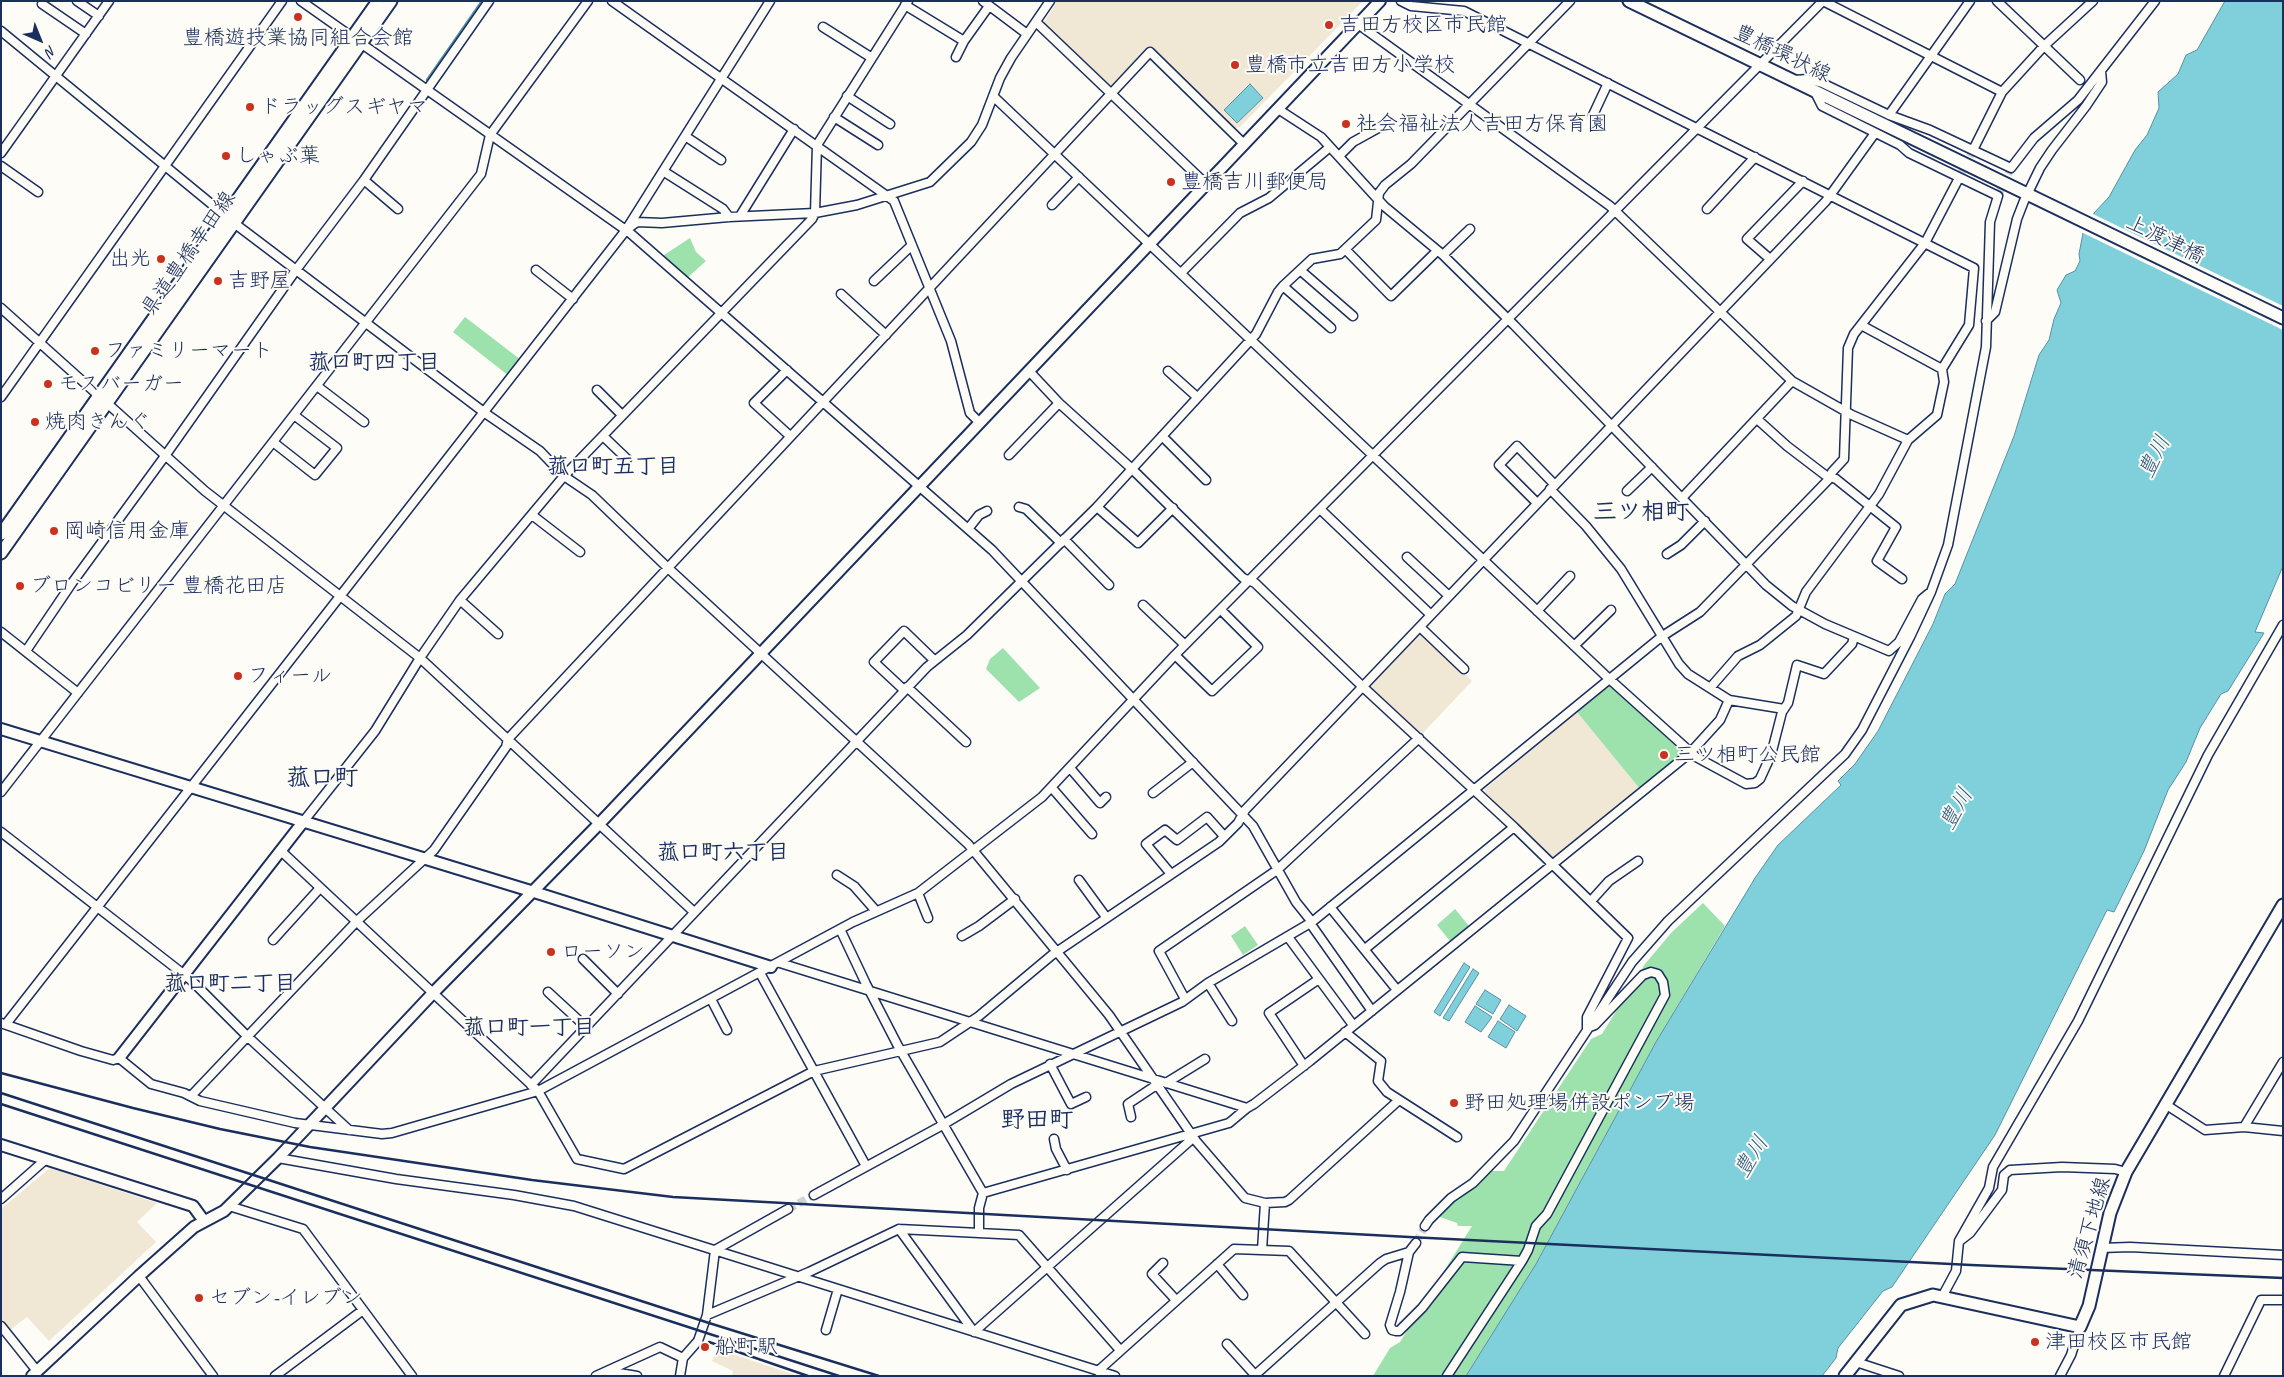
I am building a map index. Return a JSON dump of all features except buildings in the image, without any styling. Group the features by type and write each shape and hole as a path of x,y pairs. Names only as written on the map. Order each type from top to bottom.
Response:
{"main road":[{"name":"県道豊橋幸田線","path":"357,40 378,1"},
{"name":"県道豊橋幸田線","path":"1,534 103,399 357,40 391,1"},
{"name":"豊橋環状線","path":"1629,1 2029,195"},
{"name":"上渡津橋","path":"2029,195 2283,318"},
{"name":"県道豊橋幸田線","path":"1,553 103,399"},
{"name":"清須下地線","path":"2080,1327 2089,1306 2110,1213 2126,1172 2283,905"},
{"path":"1845,1376 1901,1305 1933,1295 2080,1327"}],"street":[{"path":"77,1 98,16"},
{"path":"1,153 109,1"},
{"path":"1,397 282,1"},
{"path":"301,1 626,230 992,550 1253,826 1296,902 1372,1010"},
{"path":"26,651 72,582 165,456 296,270 364,180 489,1"},
{"path":"1,792 481,174 490,135 588,1"},
{"path":"612,1 894,201 958,359 970,413 980,423"},
{"path":"770,1 626,230 98,908 4,1023 81,1051 113,1060 119,1058 375,731 420,658 460,600 564,476 812,219 815,213 817,145 906,3 964,41"},
{"path":"626,230 637,222 662,223 740,216 815,213 888,196 930,182 963,152 982,125 1011,58 1050,1"},
{"path":"1,1326 35,1373 139,1276 204,1221 224,1212 278,1158 433,993 599,824 1380,1"},
{"path":"1401,1 1410,6 1464,11 1974,268 1969,325 1942,369 1944,382 1936,415 1908,440 1870,507 1806,592 1796,616 1760,645 1738,656 1710,688"},
{"path":"531,1085 905,689 934,660 967,635 1097,507 1256,334 1283,286 1312,259 1340,254 1376,220 1379,193 1388,181 1411,164 1570,1"},
{"path":"119,1058 151,1084 191,1096 200,1101 309,1124 382,1134 401,1132 538,1091 876,910 918,893 1025,812 1052,788 1175,655 1823,1 2002,92"},
{"path":"1890,115 1970,1"},
{"path":"1997,1 2080,80"},
{"path":"1973,150 2002,92 2044,46 2093,1"},
{"path":"1790,80 1807,79 1822,83 2011,168 2034,138 2078,100 2155,1"},
{"path":"42,4 86,34"},
{"path":"956,57 986,4 1027,34"},
{"path":"1036,22 1206,184"},
{"path":"1358,24 1615,211 1792,380 1845,410 1908,440"},
{"path":"823,26 872,58"},
{"path":"1,31 230,220 485,413 529,442 564,476 592,496 974,851 1120,1030 1192,1136 1245,1198 1265,1202 1285,1202 1289,1200 1399,1100"},
{"path":"191,1096 357,921 434,850 506,747 508,739 1150,52 1244,144"},
{"path":"1986,321 1995,312 2017,219 2052,150 2102,82 2101,71"},
{"path":"1593,115 1608,83"},
{"path":"1425,1226 1451,1198 1474,1183 1514,1141 1632,962 1668,921 1844,754 1866,722 1910,637 1931,592 1948,545 1986,347 1990,222 1998,196 1959,178 1822,106 1814,90"},
{"path":"847,96 890,124"},
{"path":"993,96 1574,646 1690,753 1746,784 1755,783 1760,779 1771,755 1784,709 1788,703 1797,665 1824,674 1852,644 1854,637"},
{"path":"1278,108 1321,137 1378,200 1440,253 1766,585 1798,610 1854,637 1885,650 1893,650 1922,599 1931,592"},
{"path":"834,117 878,145"},
{"path":"1339,156 1353,142 1382,126"},
{"path":"740,216 794,129"},
{"path":"281,851 538,1091 578,1159 624,1169 814,1071 940,1042 971,1022 1057,951 1224,836 1830,195 1875,133"},
{"path":"685,136 721,160"},
{"path":"1,138 8,144"},
{"path":"1181,273 1240,213 1269,198 1330,147"},
{"path":"1707,209 1755,157"},
{"path":"1,166 38,192"},
{"path":"663,171 723,209 729,217"},
{"path":"1052,205 1079,177"},
{"path":"814,1195 994,1093 1185,999 1208,983 1311,923 1662,637 1700,612 1844,460 1848,348 1854,334 1925,243 1959,178"},
{"path":"364,180 398,209"},
{"path":"1770,259 1747,239 1803,182"},
{"path":"1345,249 1391,296 1470,229"},
{"path":"874,281 912,245"},
{"path":"536,270 573,299"},
{"path":"1300,270 1353,316"},
{"path":"1283,286 1331,328"},
{"path":"841,294 886,335"},
{"path":"1,308 165,456 224,505 420,658 694,912"},
{"path":"1861,325 1942,369"},
{"path":"787,370 754,403 790,436"},
{"path":"1168,370 1197,397"},
{"path":"1029,371 1059,403 1131,468 1244,578 1251,580 1514,827 1628,938 1587,1017 1587,1028"},
{"path":"1682,498 1792,380"},
{"path":"317,386 364,422"},
{"path":"597,390 622,415"},
{"path":"1009,455 1059,403"},
{"path":"273,442 315,475 337,448 294,415"},
{"path":"1757,419 1787,446 1825,475 1830,476 1896,527 1877,561 1902,579"},
{"path":"603,436 627,459"},
{"path":"1162,436 1206,480"},
{"path":"1537,503 1499,465 1516,446 1553,487 1621,569 1679,664 1729,700 1784,709"},
{"path":"1627,492 1652,467"},
{"path":"1019,507 1026,510 1062,541 1109,585"},
{"path":"1097,507 1138,543 1173,508"},
{"path":"1320,509 1431,615"},
{"path":"968,529 980,515 987,511"},
{"path":"532,514 580,552"},
{"path":"1667,554 1681,545 1705,521"},
{"path":"1407,557 1449,596"},
{"path":"1537,611 1570,576"},
{"path":"460,600 498,634"},
{"path":"1143,605 1185,645"},
{"path":"1175,655 1212,691 1251,654 1258,647 1221,610"},
{"path":"1574,646 1611,610"},
{"path":"1942,1297 1956,1271 1959,1241 1989,1188 1993,1167 2078,1021 2208,755 2283,625"},
{"path":"1420,627 1464,669"},
{"path":"934,660 904,631 874,662 966,742"},
{"path":"1,632 78,693"},
{"path":"983,1193 1192,1136 1229,1124 1247,1108 1304,1066 1690,753 1720,720 1729,700"},
{"path":"1,729 673,936 869,990 1156,1082 1166,1083 1247,1108"},
{"path":"1185,999 1159,952 1277,870 1418,738"},
{"path":"1153,793 1193,762"},
{"path":"1070,768 1100,803 1106,797"},
{"path":"1052,788 1092,834"},
{"path":"1170,874 1146,844 1166,830 1177,840 1207,817 1224,836"},
{"path":"1365,949 1514,827"},
{"path":"1,832 185,975 349,1130"},
{"path":"1591,901 1609,881 1638,861"},
{"path":"837,875 854,886 876,910"},
{"path":"1079,880 1106,917"},
{"path":"273,940 320,888"},
{"path":"918,893 928,918"},
{"path":"962,936 979,926 1014,899"},
{"path":"1330,907 1398,990"},
{"path":"840,929 869,990 902,1052 983,1193 979,1208 979,1233"},
{"path":"1288,937 1353,1025"},
{"path":"583,959 618,994"},
{"path":"1447,1376 1522,1261 1536,1226 1547,1214 1664,995 1663,982 1658,974 1651,972 1643,975 1595,1025 1587,1028"},
{"path":"760,973 866,1166"},
{"path":"1304,1066 1269,1013 1319,979"},
{"path":"1208,983 1232,1021"},
{"path":"548,992 586,1028"},
{"path":"711,999 727,1030"},
{"path":"1345,1032 1381,1061 1378,1077 1380,1084 1387,1092 1456,1137"},
{"path":"1166,1083 1205,1059"},
{"path":"2244,1127 2283,1062"},
{"path":"1050,1064 1070,1104 1086,1097"},
{"path":"1132,1117 1128,1104 1156,1082"},
{"path":"2165,1104 2205,1130 2244,1127 2283,1131"},
{"path":"974,1332 1192,1136"},
{"path":"1054,1139 1056,1149 1067,1170"},
{"path":"1,1145 193,1206 204,1221"},
{"path":"278,1158 396,1179 514,1195 574,1206 1115,1376"},
{"path":"1,1199 45,1160"},
{"path":"1959,1241 1970,1233 2002,1190 2004,1175 2010,1170 2062,1167 2116,1169 2126,1172"},
{"path":"1262,1250 1265,1202"},
{"path":"230,1206 303,1228 412,1376"},
{"path":"715,1250 788,1209"},
{"path":"899,1229 974,1332"},
{"path":"707,1315 799,1276 899,1229 1019,1236 1120,1350"},
{"path":"1416,1243 1409,1252 1390,1325 1392,1330 1399,1331 1422,1308 1462,1257 1522,1261"},
{"path":"2101,1248 2130,1247 2283,1255"},
{"path":"1098,1371 1234,1249 1289,1251 1365,1334"},
{"path":"680,1376 683,1358 698,1341 707,1315 715,1250"},
{"path":"1227,1344 1254,1376 1386,1259 1409,1252"},
{"path":"1163,1263 1152,1274 1176,1300"},
{"path":"1216,1264 1243,1295"},
{"path":"139,1276 213,1376"},
{"path":"826,1330 838,1289"},
{"path":"2224,1376 2262,1300 2283,1300"},
{"path":"275,1376 363,1310"},
{"path":"2060,1376 2080,1327"},
{"path":"603,1374 660,1347 683,1358"},
{"path":"1856,1362 1899,1376"},
{"path":"603,1374 637,1376"}],"shaded area":[{"name":"豊橋市立吉田方小学校","path":"1057,1 1363,1 1240,127 1234,128 1149,46 1110,87 1043,24"},
{"path":"1422,632 1472,681 1422,734 1371,688 1370,684"},
{"path":"1577,712 1640,789 1557,857 1551,857 1486,793 1485,789"},
{"path":"50,1168 157,1203 137,1222 156,1242 49,1341 27,1317 10,1330 1,1319 1,1209"},
{"path":"717,1349 798,1376 732,1376 733,1371 712,1361"}],"green space":[{"path":"690,238 696,252 706,261 686,279 661,257"},
{"path":"465,317 521,360 509,376 453,332"},
{"path":"1003,648 1040,688 1019,702 986,669 990,659"},
{"path":"1611,684 1681,751 1681,755 1640,789 1577,712"},
{"path":"1703,903 1725,926 1656,1042 1536,1264 1466,1376 1373,1376 1390,1348 1400,1342 1472,1226 1458,1226 1457,1223 1437,1216 1491,1171 1504,1171 1591,1039 1602,1034 1645,964 1672,932"},
{"path":"1455,909 1469,926 1450,941 1437,925"},
{"path":"1245,926 1258,945 1243,955 1231,936"}],"water":[{"name":"豊川","path":"2225,1 2283,1 2283,566 2255,632 2264,633 2228,691 2221,694 2200,728 2186,762 2168,790 2144,851 2114,912 2107,910 1995,1135 1892,1287 1883,1291 1838,1348 1836,1358 1822,1376 1466,1376 1536,1264 1656,1042 1755,878 1778,845 1841,785 1838,781 1855,764 1878,731 1933,624 1945,594 1955,584 2014,436 2039,355 2049,340 2054,319 2061,303 2057,290 2066,275 2075,271 2080,261 2079,254 2083,233 2094,213 2109,197 2135,150 2147,135 2159,108 2158,92 2178,74 2186,55 2197,50"},
{"path":"1250,84 1263,98 1237,123 1224,110"},
{"path":"1464,963 1470,967 1440,1016 1434,1012"},
{"path":"1473,969 1479,973 1449,1021 1443,1018"},
{"path":"1485,990 1501,1000 1493,1014 1476,1004"},
{"path":"1509,1005 1526,1016 1517,1031 1500,1019"},
{"path":"1475,1006 1492,1017 1481,1032 1465,1022"},
{"path":"1498,1021 1515,1032 1506,1048 1488,1037"}],"pier":[{"path":"2091,213 2283,306 2283,330 2081,232"}],"waterway":[{"path":"427,80 482,1"}],"tunnel":[{"path":"1959,178 1973,150"},
{"path":"1998,196 2011,168"},
{"path":"788,1209 814,1195"},
{"path":"1416,1243 1425,1226"}],"railway":[{"path":"1,1073 220,1129 310,1147 532,1180 673,1197 1409,1237 1971,1265 2283,1278"},
{"path":"1,1093 709,1323 879,1376"},
{"path":"1,1104 839,1376"},
{"path":"709,1342 808,1376"}],"place":[{"name":"豊橋遊技業協同組合会館","path":"298,17"},
{"name":"吉田方校区市民館","path":"1329,25"},
{"name":"豊橋市立吉田方小学校","path":"1235,65"},
{"name":"ドラッグスギヤマ","path":"250,107"},
{"name":"社会福祉法人吉田方保育園","path":"1346,124"},
{"name":"しゃぶ葉","path":"226,156"},
{"name":"豊橋吉川郵便局","path":"1171,182"},
{"name":"出光","path":"161,259"},
{"name":"吉野屋","path":"218,281"},
{"name":"ファミリーマート","path":"95,351"},
{"name":"モスバーガー","path":"48,384"},
{"name":"焼肉きんぐ","path":"35,422"},
{"name":"岡崎信用金庫","path":"54,531"},
{"name":"ブロンコビリー 豊橋花田店","path":"20,586"},
{"name":"フィール","path":"238,676"},
{"name":"三ツ相町公民館","path":"1664,755"},
{"name":"ローソン","path":"551,952"},
{"name":"野田処理場併設ポンプ場","path":"1454,1103"},
{"name":"セブン-イレブン","path":"199,1298"},
{"name":"津田校区市民館","path":"2035,1342"},
{"name":"船町駅","path":"705,1347"}],"district":[{"name":"菰口町四丁目","path":"374,363"},
{"name":"菰口町五丁目","path":"613,467"},
{"name":"三ツ相町","path":"1641,513"},
{"name":"菰口町","path":"322,779"},
{"name":"菰口町六丁目","path":"723,853"},
{"name":"菰口町二丁目","path":"230,984"},
{"name":"菰口町一丁目","path":"529,1028"},
{"name":"野田町","path":"1037,1121"}]}
